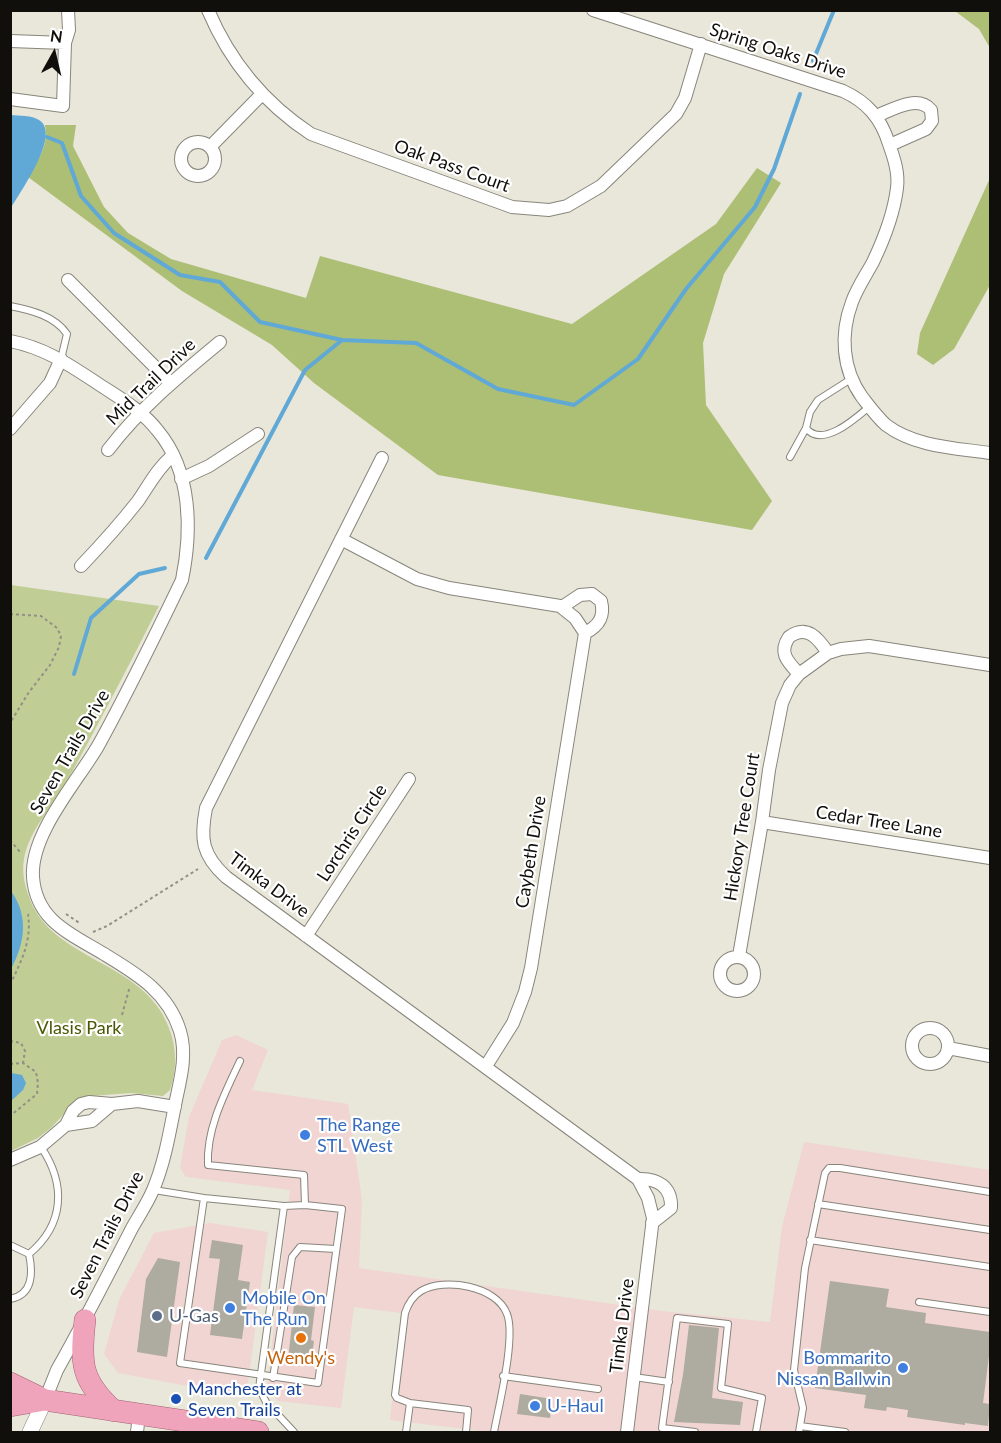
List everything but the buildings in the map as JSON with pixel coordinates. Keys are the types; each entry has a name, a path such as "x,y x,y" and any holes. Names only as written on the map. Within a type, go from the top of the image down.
{"highway":[{"path":"85,1320 82,1343 84,1371 98,1396 114,1411 138,1424 258,1432"},
{"path":"10,1383 45,1400 114,1411"},
{"path":"10,1406 45,1400"}],"street":[{"path":"10,99 63,106 65,43 69,30 68,10"},
{"name":"Oak Pass Court","path":"208,10 231,56 261,94 293,122 312,134 512,207 549,210 567,206 601,186 663,129 676,114 685,98 701,45"},
{"name":"Spring Oaks Drive","path":"593,10 843,91 858,98 876,116 895,163 897,188 890,221 852,302 844,352 846,367 851,379 870,407 885,424 901,434 920,441 990,453"},
{"path":"10,41 65,43"},
{"path":"210,147 261,94"},
{"path":"876,116 913,103 923,104 931,110 932,121 926,129 890,146"},
{"path":"68,280 171,383"},
{"name":"Seven Trails Drive","path":"10,341 50,353 61,359 141,413 159,431 172,456 181,479 189,511 188,551 182,580 97,747 37,846 33,875 36,897 45,914 60,928 126,967 158,992 170,1010 180,1032 183,1051 175,1107 153,1190 57,1370 45,1400"},
{"name":"Mid Trail Drive","path":"108,450 126,426 171,383 220,342"},
{"path":"10,429 50,383 61,359"},
{"path":"181,479 209,466 258,434"},
{"path":"81,566 114,532 142,495 149,481 164,462 172,456"},
{"name":"Timka Drive","path":"382,458 206,808 203,822 204,844 213,864 226,877 638,1179 648,1198 652,1223 627,1432"},
{"path":"341,539 417,579 449,588 562,607 575,618 585,633 600,623 604,612 601,601 592,594 580,595 562,607"},
{"path":"828,653 819,639 807,632 794,633 789,637 783,649 784,656 799,674 828,653 869,646 990,665"},
{"name":"Caybeth Drive","path":"486,1066 513,1023 531,968 585,633"},
{"name":"Hickory Tree Court","path":"739,956 782,703 790,685 799,674"},
{"name":"Lorchris Circle","path":"306,936 409,779"},
{"name":"Cedar Tree Lane","path":"762,822 990,858"},
{"path":"948,1048 990,1056"},
{"path":"10,1160 40,1147 66,1125 74,1110 81,1104 100,1101 112,1104 138,1101 175,1107"},
{"path":"66,1125 92,1121 112,1104"},
{"name":"Timka Drive","path":"638,1179 648,1178 659,1182 668,1190 672,1200 671,1208 652,1223"},
{"path":"30,1432 45,1400"}],"lane":[{"path":"10,306 27,310 60,324 67,334 61,359"},
{"path":"790,457 806,428 810,412 818,400 851,379"},
{"path":"806,428 816,435 837,431 870,407"},
{"path":"240,1061 224,1094 207,1147 208,1165 304,1175 305,1205"},
{"path":"29,1254 41,1244 58,1209 59,1191 55,1173 40,1147"},
{"path":"845,1432 799,1429 803,1408 794,1370 810,1240 825,1173 829,1168 840,1168 990,1192"},
{"path":"153,1190 204,1198 342,1209 318,1383 180,1363 204,1198"},
{"path":"818,1204 990,1230"},
{"path":"284,1206 259,1388 266,1402 294,1432"},
{"path":"810,1240 990,1267"},
{"path":"10,1245 29,1254"},
{"path":"273,1378 292,1257 300,1247 336,1249"},
{"path":"10,1299 18,1298 26,1291 31,1281 32,1267 29,1254"},
{"path":"465,1432 468,1410 410,1403 395,1395 405,1313 408,1305 420,1292 438,1285 476,1289 502,1304 510,1327 494,1432"},
{"path":"919,1302 990,1312"},
{"path":"695,1432 662,1428 677,1317 728,1324 721,1388 762,1398 756,1432"},
{"path":"503,1376 598,1389"},
{"path":"634,1377 669,1382"},
{"path":"406,1432 410,1403"}],"path":[{"path":"10,615 41,616 57,628 60,636 59,647 50,665 10,723"},
{"path":"10,840 20,852"},
{"path":"89,930 95,932 107,926 198,868"},
{"path":"62,910 81,925"},
{"path":"10,985 27,947 28,914"},
{"path":"122,1015 130,985"},
{"path":"10,1041 21,1043 25,1051 23,1063"},
{"path":"10,1064 23,1063 36,1072 39,1083 36,1094 10,1116"}],"shaded area":[{"path":"236,1035 268,1050 252,1090 348,1104 362,1200 359,1268 662,1311 770,1322 782,1227 804,1142 990,1170 990,1432 490,1432 390,1420 401,1313 354,1307 341,1408 278,1401 267,1387 290,1190 186,1177 180,1168 189,1117 222,1040"},
{"name":"U-Gas","path":"210,1223 268,1232 246,1397 118,1373 104,1354 119,1300 154,1233"}],"green space":[{"path":"955,11 990,11 990,48 979,29"},
{"path":"45,125 76,125 73,146 104,207 128,233 171,259 306,298 320,256 572,324 716,224 757,168 781,183 724,274 703,343 706,405 772,501 752,530 438,475 314,383 272,345 182,291 28,177 44,146"},
{"path":"990,178 990,285 954,349 933,365 917,354 920,333"},
{"name":"Vlasis Park","path":"11,585 159,606 66,783 31,838 24,859 23,872 28,894 39,916 55,934 119,973 157,1005 169,1028 174,1044 175,1059 170,1090 163,1096 131,1093 81,1099 38,1138 11,1151"}],"water":[{"path":"11,115 36,118 45,127 46,137 37,163 11,208"},
{"path":"11,891 21,910 23,930 16,959 11,969"},
{"path":"11,1073 22,1075 26,1083 23,1090 11,1101"}],"waterway":[{"path":"813,61 834,10"},
{"path":"206,558 305,370 342,340 416,343 498,389 574,405 638,359 686,289 755,207 774,169 800,94"},
{"path":"47,137 62,143 81,196 114,233 180,275 220,282 260,322 342,340"},
{"path":"74,674 91,618 139,574 165,568"}],"place":[{"name":"The Range STL West","path":"305,1135"},
{"name":"Mobile On The Run","path":"230,1308"},
{"name":"U-Gas","path":"157,1316"},
{"name":"Wendy's","path":"301,1338"},
{"name":"Bommarito Nissan Ballwin","path":"903,1368"},
{"name":"Manchester at Seven Trails","path":"176,1399"},
{"name":"U-Haul","path":"535,1406"}]}
